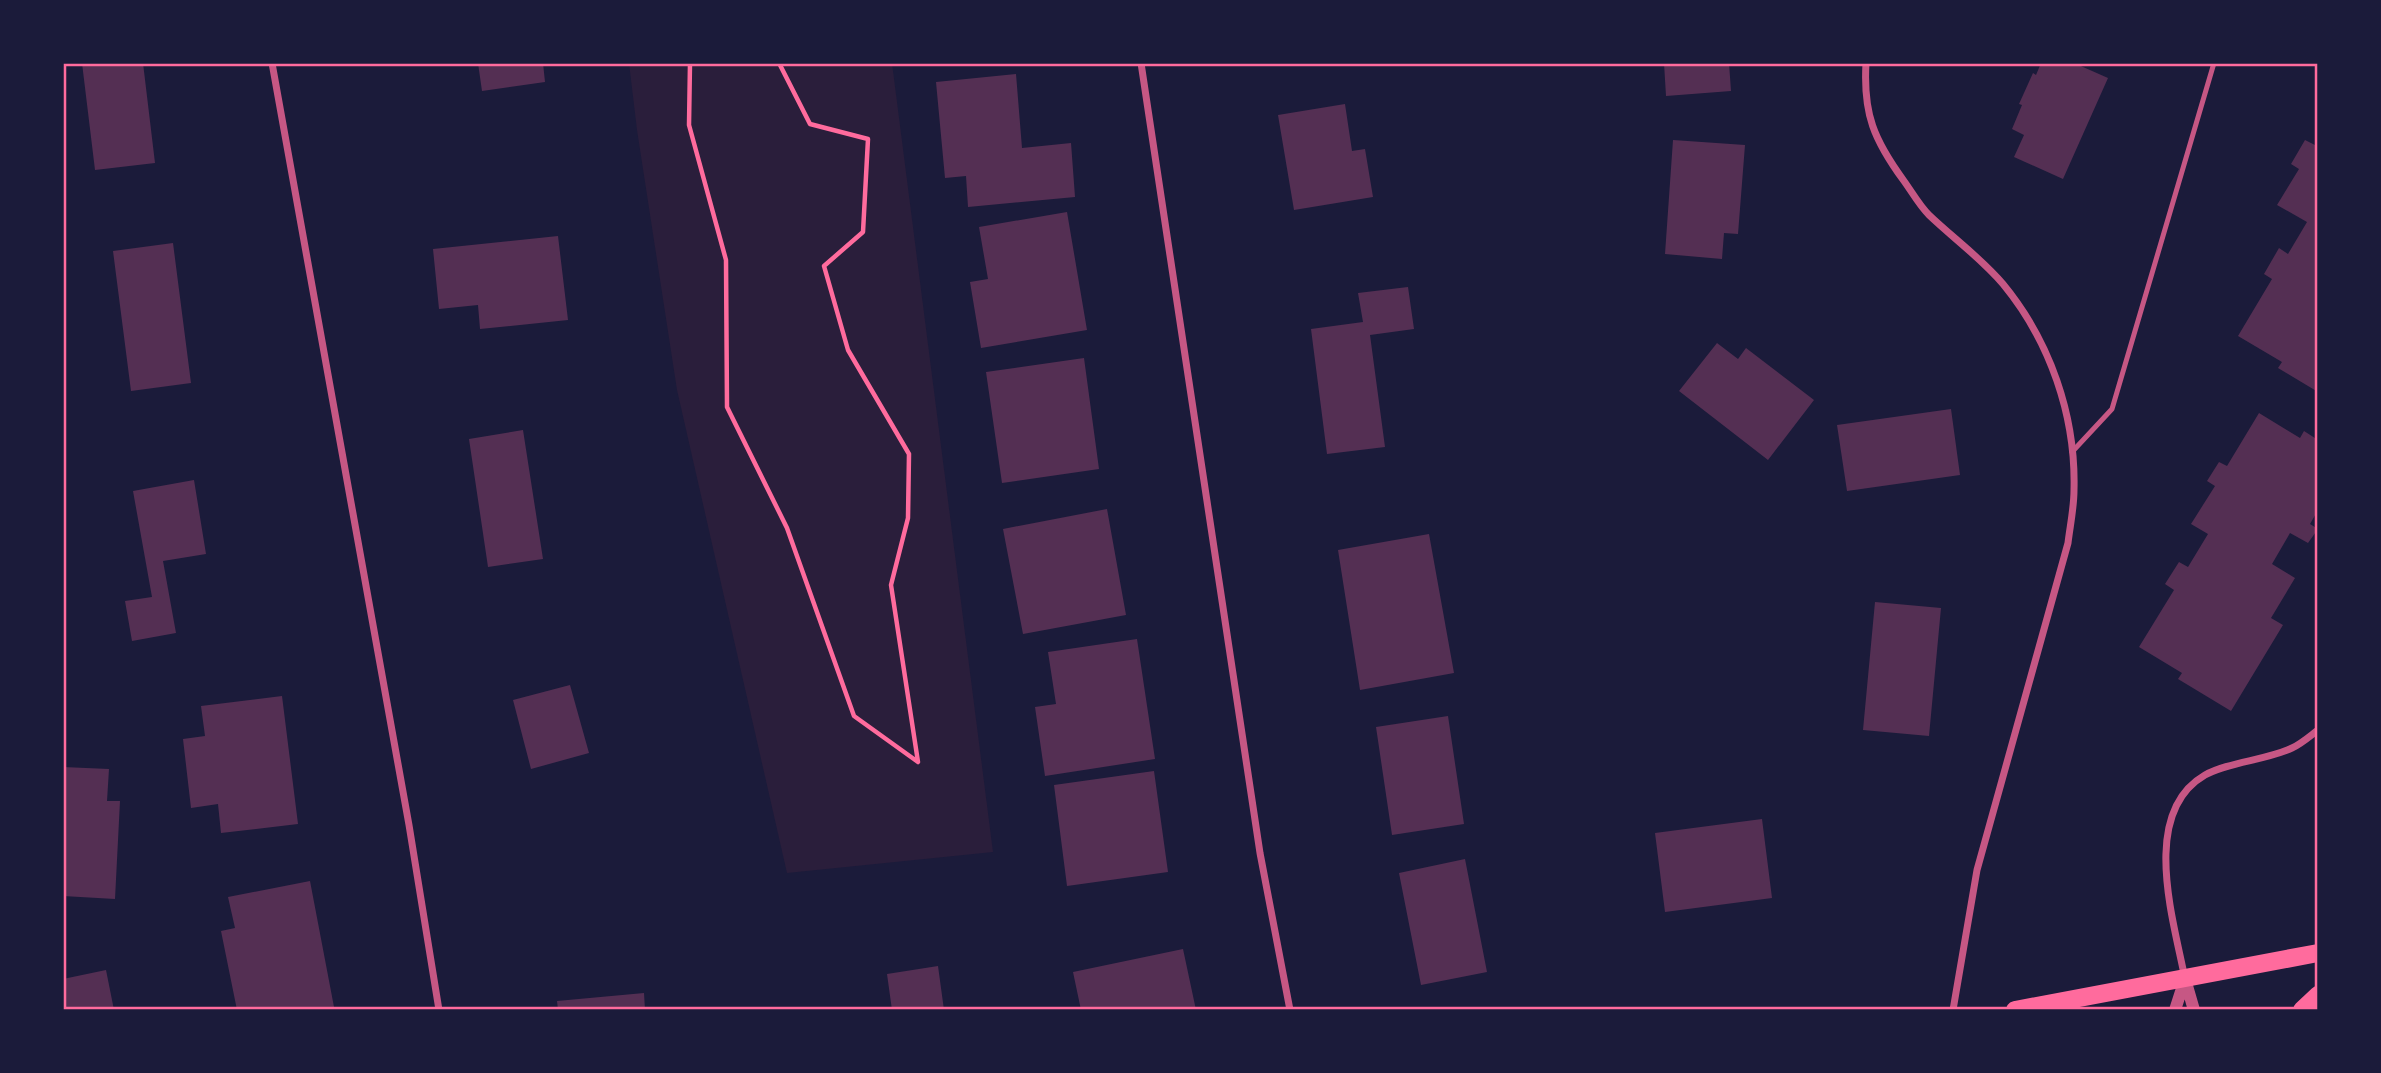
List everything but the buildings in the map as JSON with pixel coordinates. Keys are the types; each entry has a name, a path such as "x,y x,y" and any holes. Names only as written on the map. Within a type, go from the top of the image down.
{"main road":[{"path":"2015,1010 2318,953"},
{"path":"2302,1010 2318,995"}],"street":[{"path":"272,63 409,825 439,1010"},
{"path":"1141,63 1261,853 1290,1010"},
{"path":"1866,63 1864,90 1871,126 1885,154 1928,213 2002,283 2036,332 2058,381 2071,432 2074,491 2068,543 1977,870 1953,1010"},
{"path":"2194,1010 2185,979 2165,874 2168,831 2179,798 2205,775 2293,748 2318,730"},
{"path":"2175,1010 2185,979"}],"lane":[{"path":"2072,453 2112,409 2214,63"}],"path":[{"path":"690,63 689,125 726,260 727,407 787,528 854,716 918,762 891,585 908,518 909,454 848,349 824,266 863,232 868,139 810,124 779,63"}],"shaded area":[{"path":"629,63 892,63 993,852 787,873 677,390"}]}
